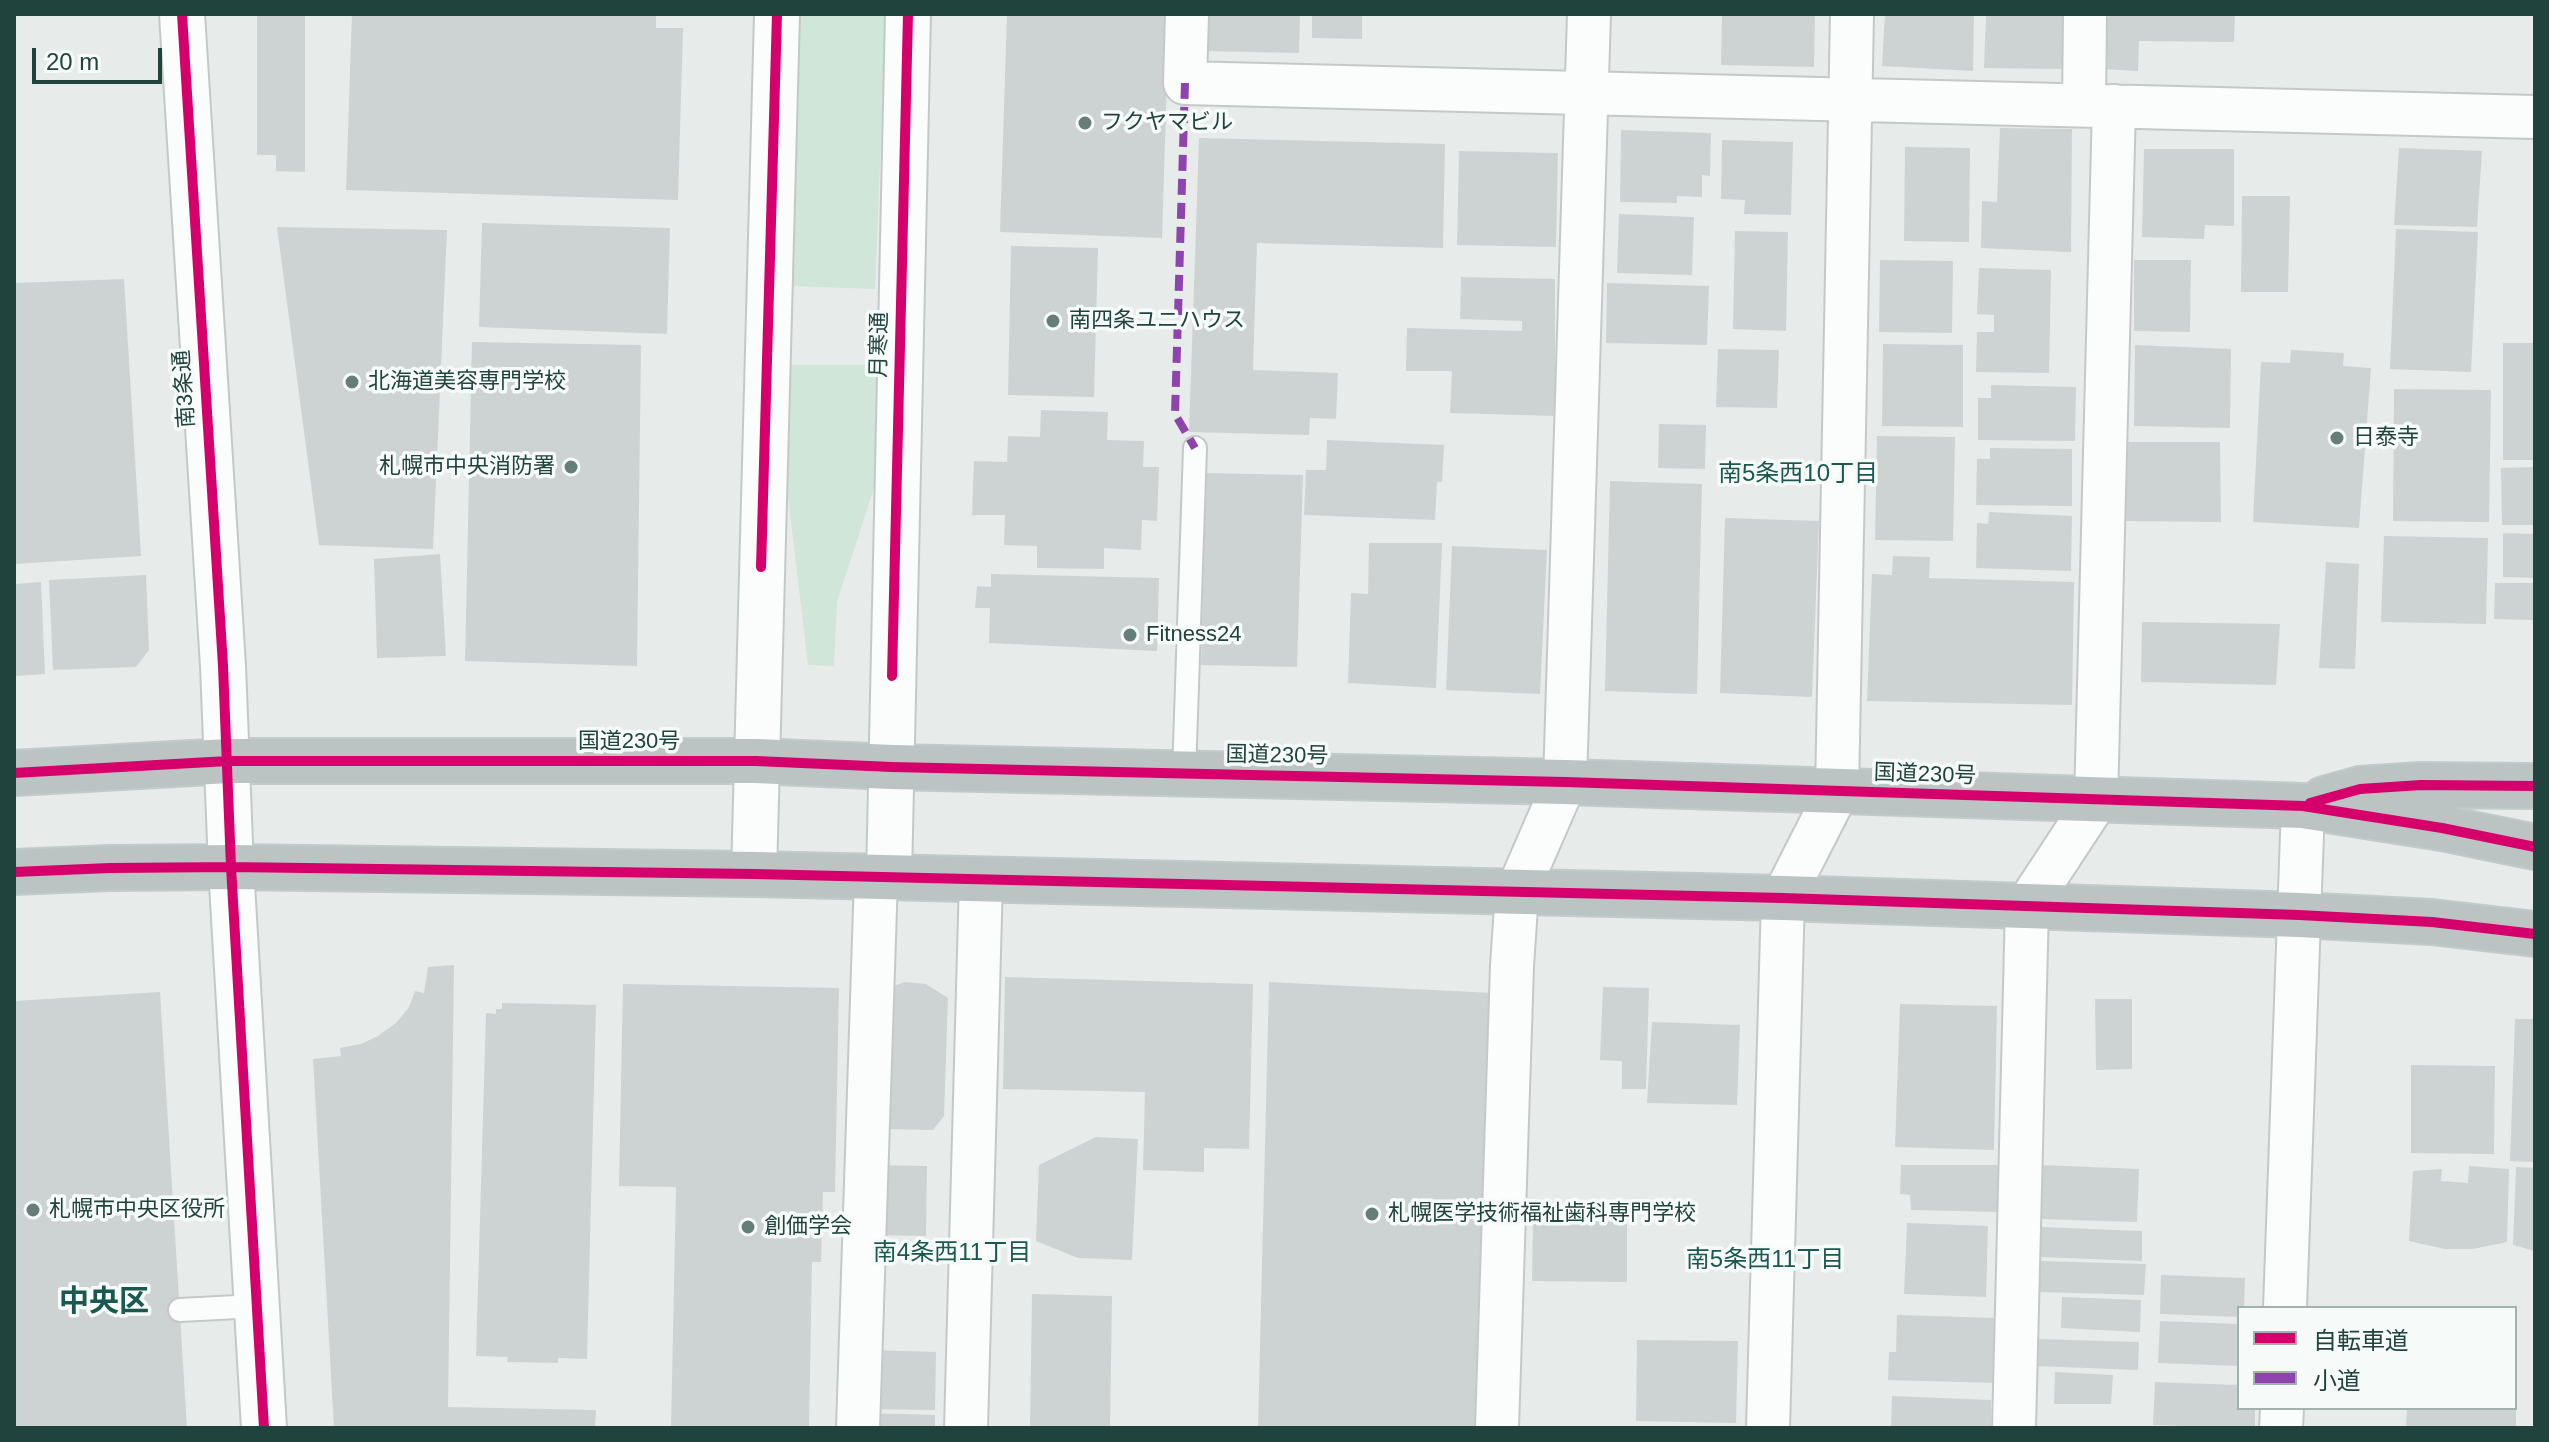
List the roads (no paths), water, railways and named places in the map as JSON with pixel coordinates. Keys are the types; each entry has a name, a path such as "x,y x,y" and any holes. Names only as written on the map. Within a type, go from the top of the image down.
{"highway":[{"name":"国道230号","path":"14,773 228,761 756,761 892,767 1565,782 2303,806 2442,828 2535,847"},
{"path":"2303,806 2360,789 2421,785 2535,786"},
{"path":"14,872 231,867 754,874 1783,898 2299,915 2432,922 2535,934"}],"street":[{"name":"南3条通","path":"182,14 228,761 231,867 264,1428"},
{"path":"754,874 777,14"},
{"name":"月寒通","path":"882,877 892,767 908,14"},
{"path":"1187,14 1185,83 2535,117"},
{"path":"1497,1428 1517,892 1565,782 1589,14"},
{"path":"1768,1428 1783,898 1837,792 1852,14"},
{"path":"2014,1428 2027,906 2096,801 2099,106 2085,14"},
{"path":"2285,1306 2303,806"},
{"path":"858,1428 882,877"},
{"path":"966,1428 981,879"}],"lane":[{"path":"1184,774 1195,448"},
{"path":"180,1310 256,1306"}],"place":[{"name":"フクヤマビル","path":"1085,123"},
{"name":"南四条ユニハウス","path":"1053,321"},
{"name":"北海道美容専門学校","path":"352,382"},
{"name":"日泰寺","path":"2337,438"},
{"name":"札幌市中央消防署","path":"571,467"},
{"name":"Fitness24","path":"1130,635"},
{"name":"札幌市中央区役所","path":"33,1210"},
{"name":"札幌医学技術福祉歯科専門学校","path":"1372,1214"},
{"name":"創価学会","path":"748,1227"}],"district":[{"name":"南5条西10丁目","path":"1798,474"},
{"name":"南4条西11丁目","path":"952,1253"},
{"name":"南5条西11丁目","path":"1765,1260"},
{"name":"中央区","path":"104,1303"}]}
